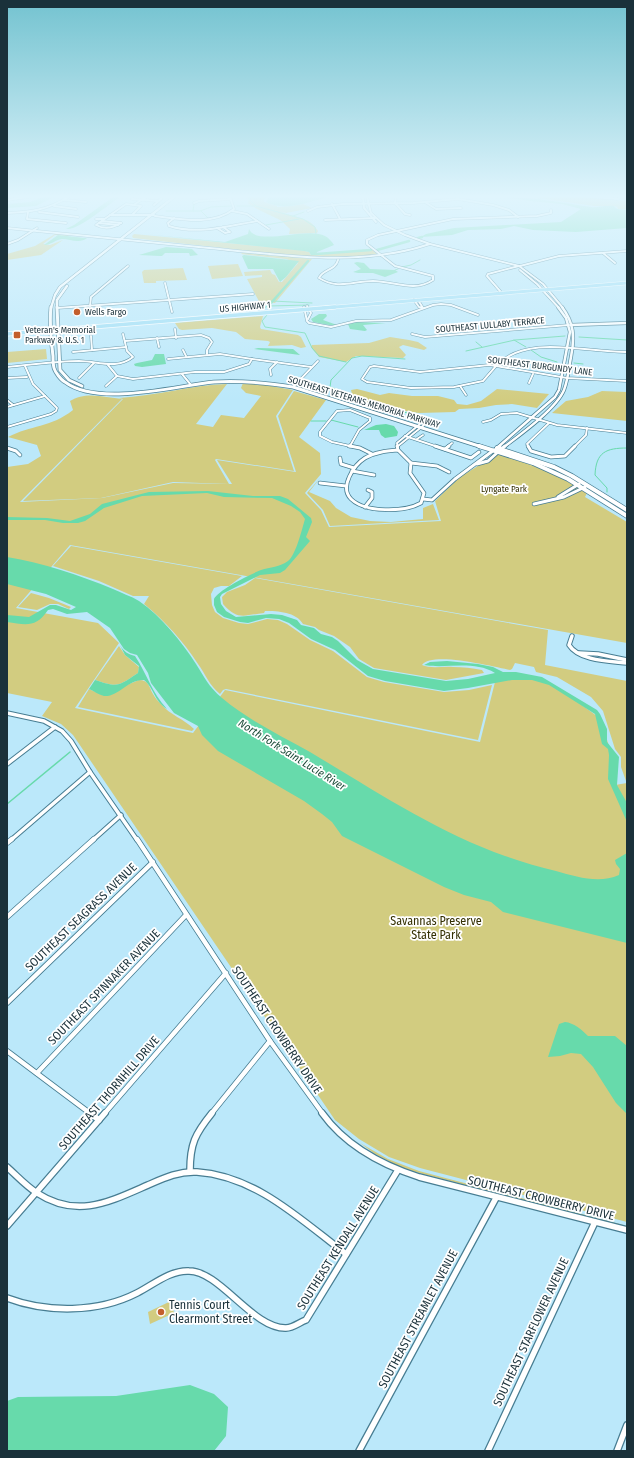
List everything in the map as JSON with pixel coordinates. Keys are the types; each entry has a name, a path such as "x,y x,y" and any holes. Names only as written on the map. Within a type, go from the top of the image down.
{"main road":[{"name":"SOUTHEAST VETERANS MEMORIAL PARKWAY","path":"89,265 56,291 51,302 51,329 56,374 65,382 81,389 98,393 137,393 190,384"},
{"name":"SOUTHEAST VETERANS MEMORIAL PARKWAY","path":"90,265 63,289 57,300 59,363 62,373 71,381 85,387 118,392 190,384 238,381 266,382 294,386 554,467 582,482 627,510"},
{"name":"US HIGHWAY 1","path":"57,328 627,282"},
{"name":"US HIGHWAY 1","path":"7,332 175,317 414,300 500,291 544,289"},
{"path":"166,320 175,317"},
{"name":"SOUTHEAST VETERANS MEMORIAL PARKWAY","path":"498,450 550,470 583,488 627,516"}],"street":[{"path":"336,265 322,274 320,278 334,285 344,286 374,281 400,286 417,286 424,285 433,280 434,277 430,274 398,268 394,265"},
{"path":"498,450 537,419 560,397 564,390 574,332 573,325 568,314 544,289 529,276 509,265"},
{"path":"423,499 432,500 455,479 476,465 488,461 555,397 559,390 570,332 569,325 564,315 532,274 517,265"},
{"path":"500,291 487,276 488,274 524,265"},
{"path":"90,306 91,297 128,266"},
{"path":"165,283 172,312"},
{"path":"57,309 254,294"},
{"path":"420,299 423,308"},
{"path":"414,300 419,308 423,308"},
{"path":"306,308 307,321 312,325 334,327 356,321 391,320 433,305 446,304 478,315"},
{"path":"306,308 311,313 308,319"},
{"path":"569,325 627,324"},
{"name":"SOUTHEAST LULLABY TERRACE","path":"412,334 425,337 569,325"},
{"path":"175,329 176,338"},
{"path":"7,367 80,361 108,366 130,359 132,355 127,351 123,334"},
{"path":"125,341 198,335 207,336 212,342 207,350 207,354"},
{"path":"91,336 92,350"},
{"path":"157,338 159,347"},
{"path":"466,395 460,386 483,381 495,365 505,358 529,348 543,346 608,352 627,352"},
{"path":"73,352 126,347"},
{"path":"183,350 186,356"},
{"path":"168,359 207,354 238,354 252,359 311,368"},
{"path":"108,366 117,376 133,379 157,375 237,370 249,364 252,359"},
{"path":"294,386 318,361"},
{"path":"271,375 270,369 277,362"},
{"path":"79,378 94,363"},
{"name":"SOUTHEAST BURGUNDY LANE","path":"460,386 429,389 412,388 367,382 362,379 370,367 374,366 420,372 495,365 533,374 609,381 627,381"},
{"path":"7,427 51,414 56,411 57,408 27,377 25,366"},
{"path":"182,374 190,384"},
{"path":"529,383 533,374"},
{"path":"106,386 117,376"},
{"path":"7,378 27,377"},
{"path":"7,406 44,396"},
{"path":"7,400 13,405"},
{"path":"350,447 359,430 370,421 370,418 350,410 338,411 320,432 320,436 336,444 350,447 364,449 372,454"},
{"path":"483,422 491,420 501,414 510,412 549,423 627,433"},
{"path":"549,423 527,444 531,451 551,457 565,456 586,435 587,428"},
{"path":"420,425 398,441 398,450 411,463 437,466 449,472"},
{"path":"398,446 420,425"},
{"path":"417,440 423,434"},
{"path":"405,436 471,458 479,452"},
{"path":"445,449 452,443"},
{"path":"7,448 16,451 20,455"},
{"path":"398,450 372,454 353,470 346,486 346,494 351,500 365,508 385,510 410,507 420,504 424,493 410,473 411,463"},
{"path":"340,458 341,464 353,470 374,475"},
{"path":"557,498 582,482"},
{"path":"320,483 346,486"},
{"path":"534,504 564,497 588,486"},
{"path":"365,508 372,498 372,492 368,490"},
{"path":"569,490 575,492"},
{"path":"572,636 569,648 577,653 604,660 627,661"},
{"path":"577,653 605,655 627,661"},
{"path":"604,660 605,655"},
{"name":"SOUTHEAST CROWBERRY DRIVE","path":"7,713 44,721 62,731 71,741 90,772 121,815 270,1041 324,1116 348,1141 373,1157 398,1170 419,1178 627,1230"},
{"path":"8,762 55,727"},
{"path":"7,842 90,772"},
{"path":"7,917 121,815"},
{"name":"SOUTHEAST SEAGRASS AVENUE","path":"7,1003 152,862"},
{"name":"SOUTHEAST SPINNAKER AVENUE","path":"37,1073 186,915"},
{"name":"SOUTHEAST THORNHILL DRIVE","path":"7,1226 226,973"},
{"path":"190,1172 190,1153 198,1130 270,1041"},
{"path":"7,1051 99,1120"},
{"path":"7,1167 36,1192 50,1200 69,1206 91,1207 108,1203 163,1178 190,1172 228,1177 249,1185 270,1198 346,1254"},
{"name":"SOUTHEAST KENDALL AVENUE","path":"7,1298 14,1302 45,1309 86,1308 130,1296 178,1272 195,1271 208,1276 270,1324 287,1328 306,1320 398,1170"},
{"name":"SOUTHEAST STREAMLET AVENUE","path":"359,1451 496,1198"},
{"name":"SOUTHEAST STARFLOWER AVENUE","path":"488,1451 595,1222"},
{"path":"617,1451 627,1425"}],"green space":[{"path":"238,265 243,276 212,279 208,266"},
{"path":"296,265 307,265 275,303 267,302 265,304 272,304 261,305 247,279 262,277 262,275 245,276 244,272 270,270 279,282 282,282"},
{"path":"183,268 187,280 144,283 142,272 144,270"},
{"path":"263,316 260,327 261,329 298,335 301,337 306,347 301,348 292,345 268,346 270,342 268,341 245,339 236,332 212,328 182,330 179,329 175,323"},
{"path":"390,337 418,342 427,348 424,350 403,345 399,347 406,355 403,358 356,356 346,362 319,357 311,347 312,345 369,343"},
{"path":"46,349 47,359 7,363 7,352"},
{"path":"243,383 260,384 293,390 276,416 294,471 216,459 215,460 229,484 173,482 101,498 23,501 123,399 119,398 200,386 227,384 196,424 213,427 221,415 244,418 261,396 246,393 241,388"},
{"path":"357,389 380,395 389,393 412,396 438,396 454,400 457,404 467,405 481,401 497,389 549,394 537,408 512,404 459,409 455,412 419,413 405,411 401,413 353,398 351,390"},
{"name":"Savannas Preserve State Park","path":"294,391 326,400 299,437 320,453 321,474 305,493 321,510 329,527 441,521 435,501 460,477 499,453 555,475 587,493 585,497 627,522 627,643 70,545 16,608 98,623 119,643 75,708 193,733 225,690 480,742 496,678 543,680 601,719 612,757 615,785 627,783 627,1222 420,1168 389,1157 359,1139 335,1120 73,735 61,724 42,716 52,702 7,693 7,467 28,464 41,456 37,445 8,437 65,416 73,410 70,401 82,396 89,395 122,399 20,502 102,498 173,483 232,484 217,460 296,472 278,416"},
{"path":"602,391 627,392 627,421 552,413 566,401 588,397"},
{"path":"321,477 309,492 330,501 336,508 351,517 370,521 391,522 423,519 423,508 433,504 439,520 330,526 323,510 307,493"},
{"path":"71,546 242,576 229,586 214,588 211,594 212,605 215,612 223,618 239,623 248,624 267,619 278,620 287,624 310,640 333,651 367,677 384,682 444,692 469,690 492,685 478,740 226,689 220,694 210,683 180,639 144,604 149,596 133,596 99,581 53,566"},
{"path":"255,578 548,630 545,665 627,681 627,781 621,767 621,757 615,749 603,711 591,697 557,677 536,672 534,667 515,663 510,670 478,663 438,659 428,661 422,665 433,667 471,668 482,670 484,673 446,680 374,668 359,659 350,647 334,636 315,627 303,624 296,617 281,612 265,611 264,613 242,616 233,613 223,604 222,597 227,592 245,585"},
{"path":"31,593 49,598 71,607 69,609 58,604 50,604 37,610 18,607"},
{"path":"119,646 125,655 139,667 138,673 122,683 114,685 95,680"},
{"path":"139,680 147,683 155,697 165,708 194,729 192,731 78,707 89,689 102,695"},
{"path":"360,1143 388,1159 419,1171 627,1227 404,1169 375,1154"},
{"name":"Tennis Court Clearmont Street","path":"171,1301 174,1313 150,1324 148,1312"}],"water":[{"path":"246,265 296,265 280,282 273,269 248,269"},
{"path":"356,265 366,265 370,269 395,270 398,272 385,277 373,273 353,272 361,269"},
{"path":"319,314 326,314 327,316 323,320 337,325 313,322 311,319"},
{"path":"357,322 386,323 363,325 367,330 365,331 350,329 348,324"},
{"path":"254,349 293,349 300,355"},
{"path":"155,354 164,354 166,364 142,367 135,366 134,364 152,360"},
{"path":"386,424 394,426 398,432 397,436 385,438 381,435 379,430 364,430 376,425"},
{"path":"208,491 253,496 280,496 288,499 311,518 312,522 306,537 310,541 285,570 280,573 260,575 222,594 220,597 221,604 226,611 236,617 271,614 282,615 297,620 301,625 314,628 321,634 332,637 357,660 373,669 446,681 468,679 495,673 478,667 424,665 430,662 447,661 478,664 493,667 503,672 516,672 542,677 597,710 600,714 607,729 607,742 619,757 617,785 627,803 627,822 608,779 608,749 602,744 595,714 549,685 532,680 512,680 444,691 385,681 368,676 335,650 311,639 289,623 279,619 266,618 248,623 240,622 224,617 217,612 214,605 214,599 222,591 261,570 282,565 291,558 305,519 300,512 291,506 272,498 224,497 207,493 142,496 104,508 85,521 78,523 63,523 45,520 7,520 7,517 47,518 70,521 90,514 102,504 149,492"},
{"name":"North Fork Saint Lucie River","path":"7,557 74,574 139,601 156,614 190,655 210,686 217,694 232,706 253,720 405,809 455,835 505,856 588,879 604,879 619,875 620,869 615,860 627,853 627,943 503,912 491,902 464,895 444,887 342,836 332,822 322,814 304,801 218,751 202,735 198,726 174,713 151,683 148,673 137,655 124,649 110,628 87,612 67,614 53,609 48,610 39,620 30,624 7,622 7,615 29,617 50,605 56,605 71,610 76,607 46,594 7,584"},
{"path":"120,645 126,652 135,656 153,690 167,709 159,702 144,680 133,682 109,696 104,696 89,689 95,680 114,685 126,681 138,673 139,666 125,655"},
{"path":"565,1022 577,1027 588,1036 615,1036 627,1046 627,1114 616,1103 593,1067 581,1054 571,1053 548,1057 559,1024"},
{"path":"190,1385 214,1394 228,1407 226,1436 214,1451 7,1451 7,1401 18,1397 116,1396"}],"waterway":[{"path":"271,303 304,265"},
{"path":"402,267 411,265"},
{"path":"272,301 312,303"},
{"path":"264,308 268,306 309,305"},
{"path":"267,315 262,321 265,327 305,333 312,348 319,356 346,362"},
{"path":"514,340 565,336"},
{"path":"579,337 627,340"},
{"path":"466,351 514,340"},
{"path":"514,340 526,347"},
{"path":"476,342 482,347"},
{"path":"531,350 541,357 557,362"},
{"path":"405,359 362,356 352,358 331,380 330,387 391,409 420,416"},
{"path":"574,363 583,364"},
{"path":"331,420 358,427"},
{"path":"311,421 326,421"},
{"path":"607,492 607,488 595,475 597,461 600,456 608,450 627,448"},
{"path":"7,804 70,752"}],"place":[{"name":"Wells Fargo","path":"77,312"},
{"name":"Veteran's Memorial Parkway & U.S. 1","path":"17,335"},
{"name":"Tennis Court Clearmont Street","path":"161,1312"}],"park label":[{"name":"Lyngate Park","path":"504,489"}]}
